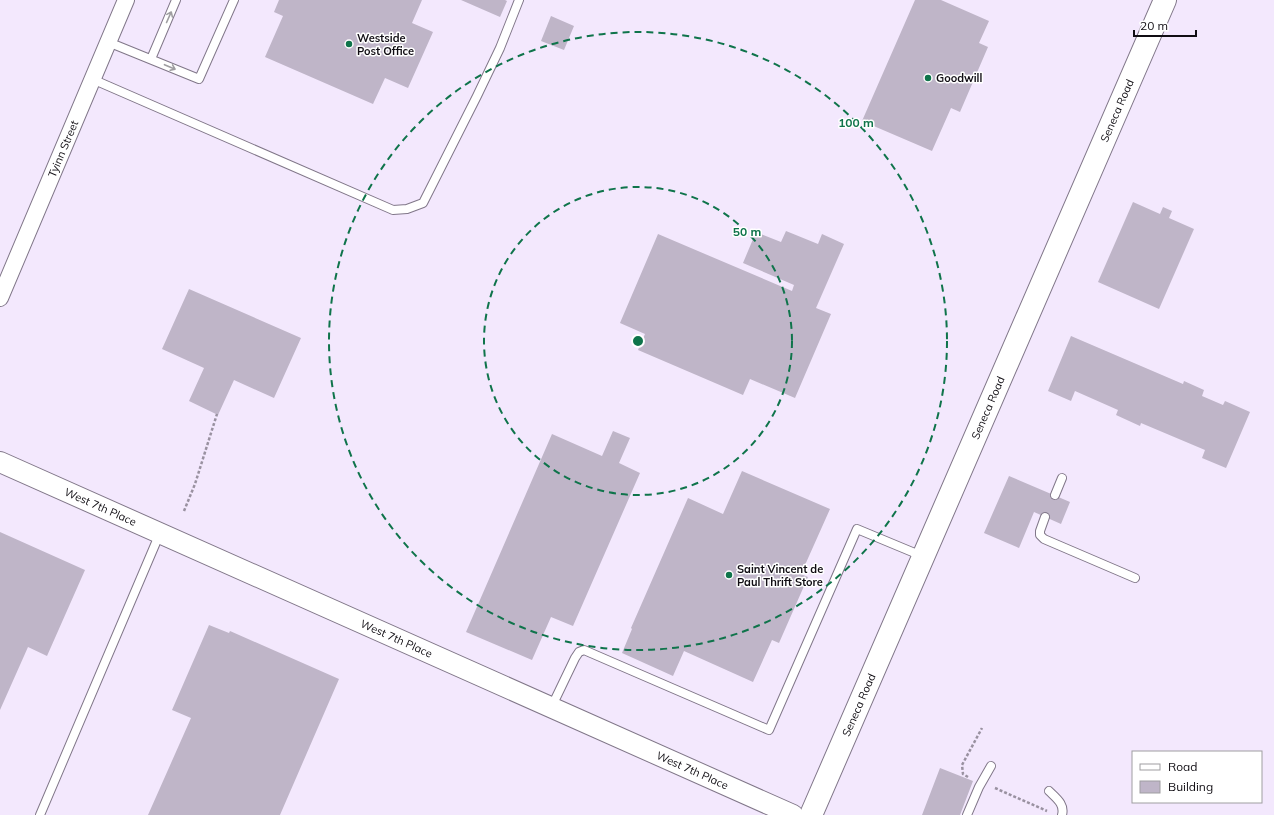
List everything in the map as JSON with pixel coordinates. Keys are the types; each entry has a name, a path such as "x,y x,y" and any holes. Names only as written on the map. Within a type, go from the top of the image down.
{"main road":[{"name":"Seneca Road","path":"811,815 1165,0"}],"street":[{"name":"Tyinn Street","path":"0,298 126,0"},
{"name":"West 7th Place","path":"0,462 793,815"}],"lane":[{"path":"151,59 176,0"},
{"path":"108,42 199,79 234,0"},
{"path":"92,79 393,210 407,209 423,203 484,82 500,48 519,0"},
{"path":"1054,495 1062,478"},
{"path":"1045,517 1040,531 1040,535 1044,539 1134,578"},
{"path":"551,708 575,658 579,652 584,650 769,730 857,529 923,557"},
{"path":"40,815 160,533"},
{"path":"966,815 991,766"},
{"path":"1050,791 1060,802 1063,811 1062,815"}],"path":[{"path":"184,511 195,484 217,414"}],"building":[{"name":"Westside Post Office","path":"279,0 422,0 412,23 433,32 408,88 385,78 373,104 265,57 283,16 274,12"},
{"path":"461,0 505,0 507,1 500,17"},
{"name":"Goodwill","path":"915,0 941,0 989,21 979,43 988,47 960,112 951,108 932,151 862,121"},
{"path":"551,16 574,26 564,50 541,41"},
{"path":"1133,202 1160,214 1163,207 1172,211 1169,218 1194,229 1159,309 1098,282"},
{"path":"786,231 818,244 822,234 844,244 816,308 831,314 795,398 750,379 743,395 638,350 645,334 620,323 658,234 792,291 794,285 743,263 756,232 781,242"},
{"path":"189,289 301,338 274,398 234,380 218,415 189,401 204,368 162,349"},
{"path":"1071,336 1183,384 1184,381 1204,390 1202,396 1223,405 1225,401 1250,412 1226,468 1202,458 1205,450 1141,423 1140,426 1116,415 1118,410 1075,391 1071,401 1048,391"},
{"path":"613,431 630,438 619,463 640,473 573,626 551,617 532,660 466,632 552,434 602,456"},
{"name":"Saint Vincent de Paul Thrift Store","path":"742,471 830,509 801,574 808,577 779,643 772,640 753,682 684,651 673,676 622,653 632,629 631,628 688,498 723,514"},
{"path":"1009,476 1070,502 1061,524 1034,512 1019,548 984,533"},
{"path":"0,532 85,570 47,656 28,647 0,710"},
{"path":"209,625 229,633 230,631 339,679 280,815 148,815 191,718 172,710"},
{"path":"940,768 973,781 960,815 922,815"}],"place":[{"name":"Westside Post Office","path":"349,44"},
{"name":"Goodwill","path":"928,78"},
{"name":"Saint Vincent de Paul Thrift Store","path":"729,575"}]}
